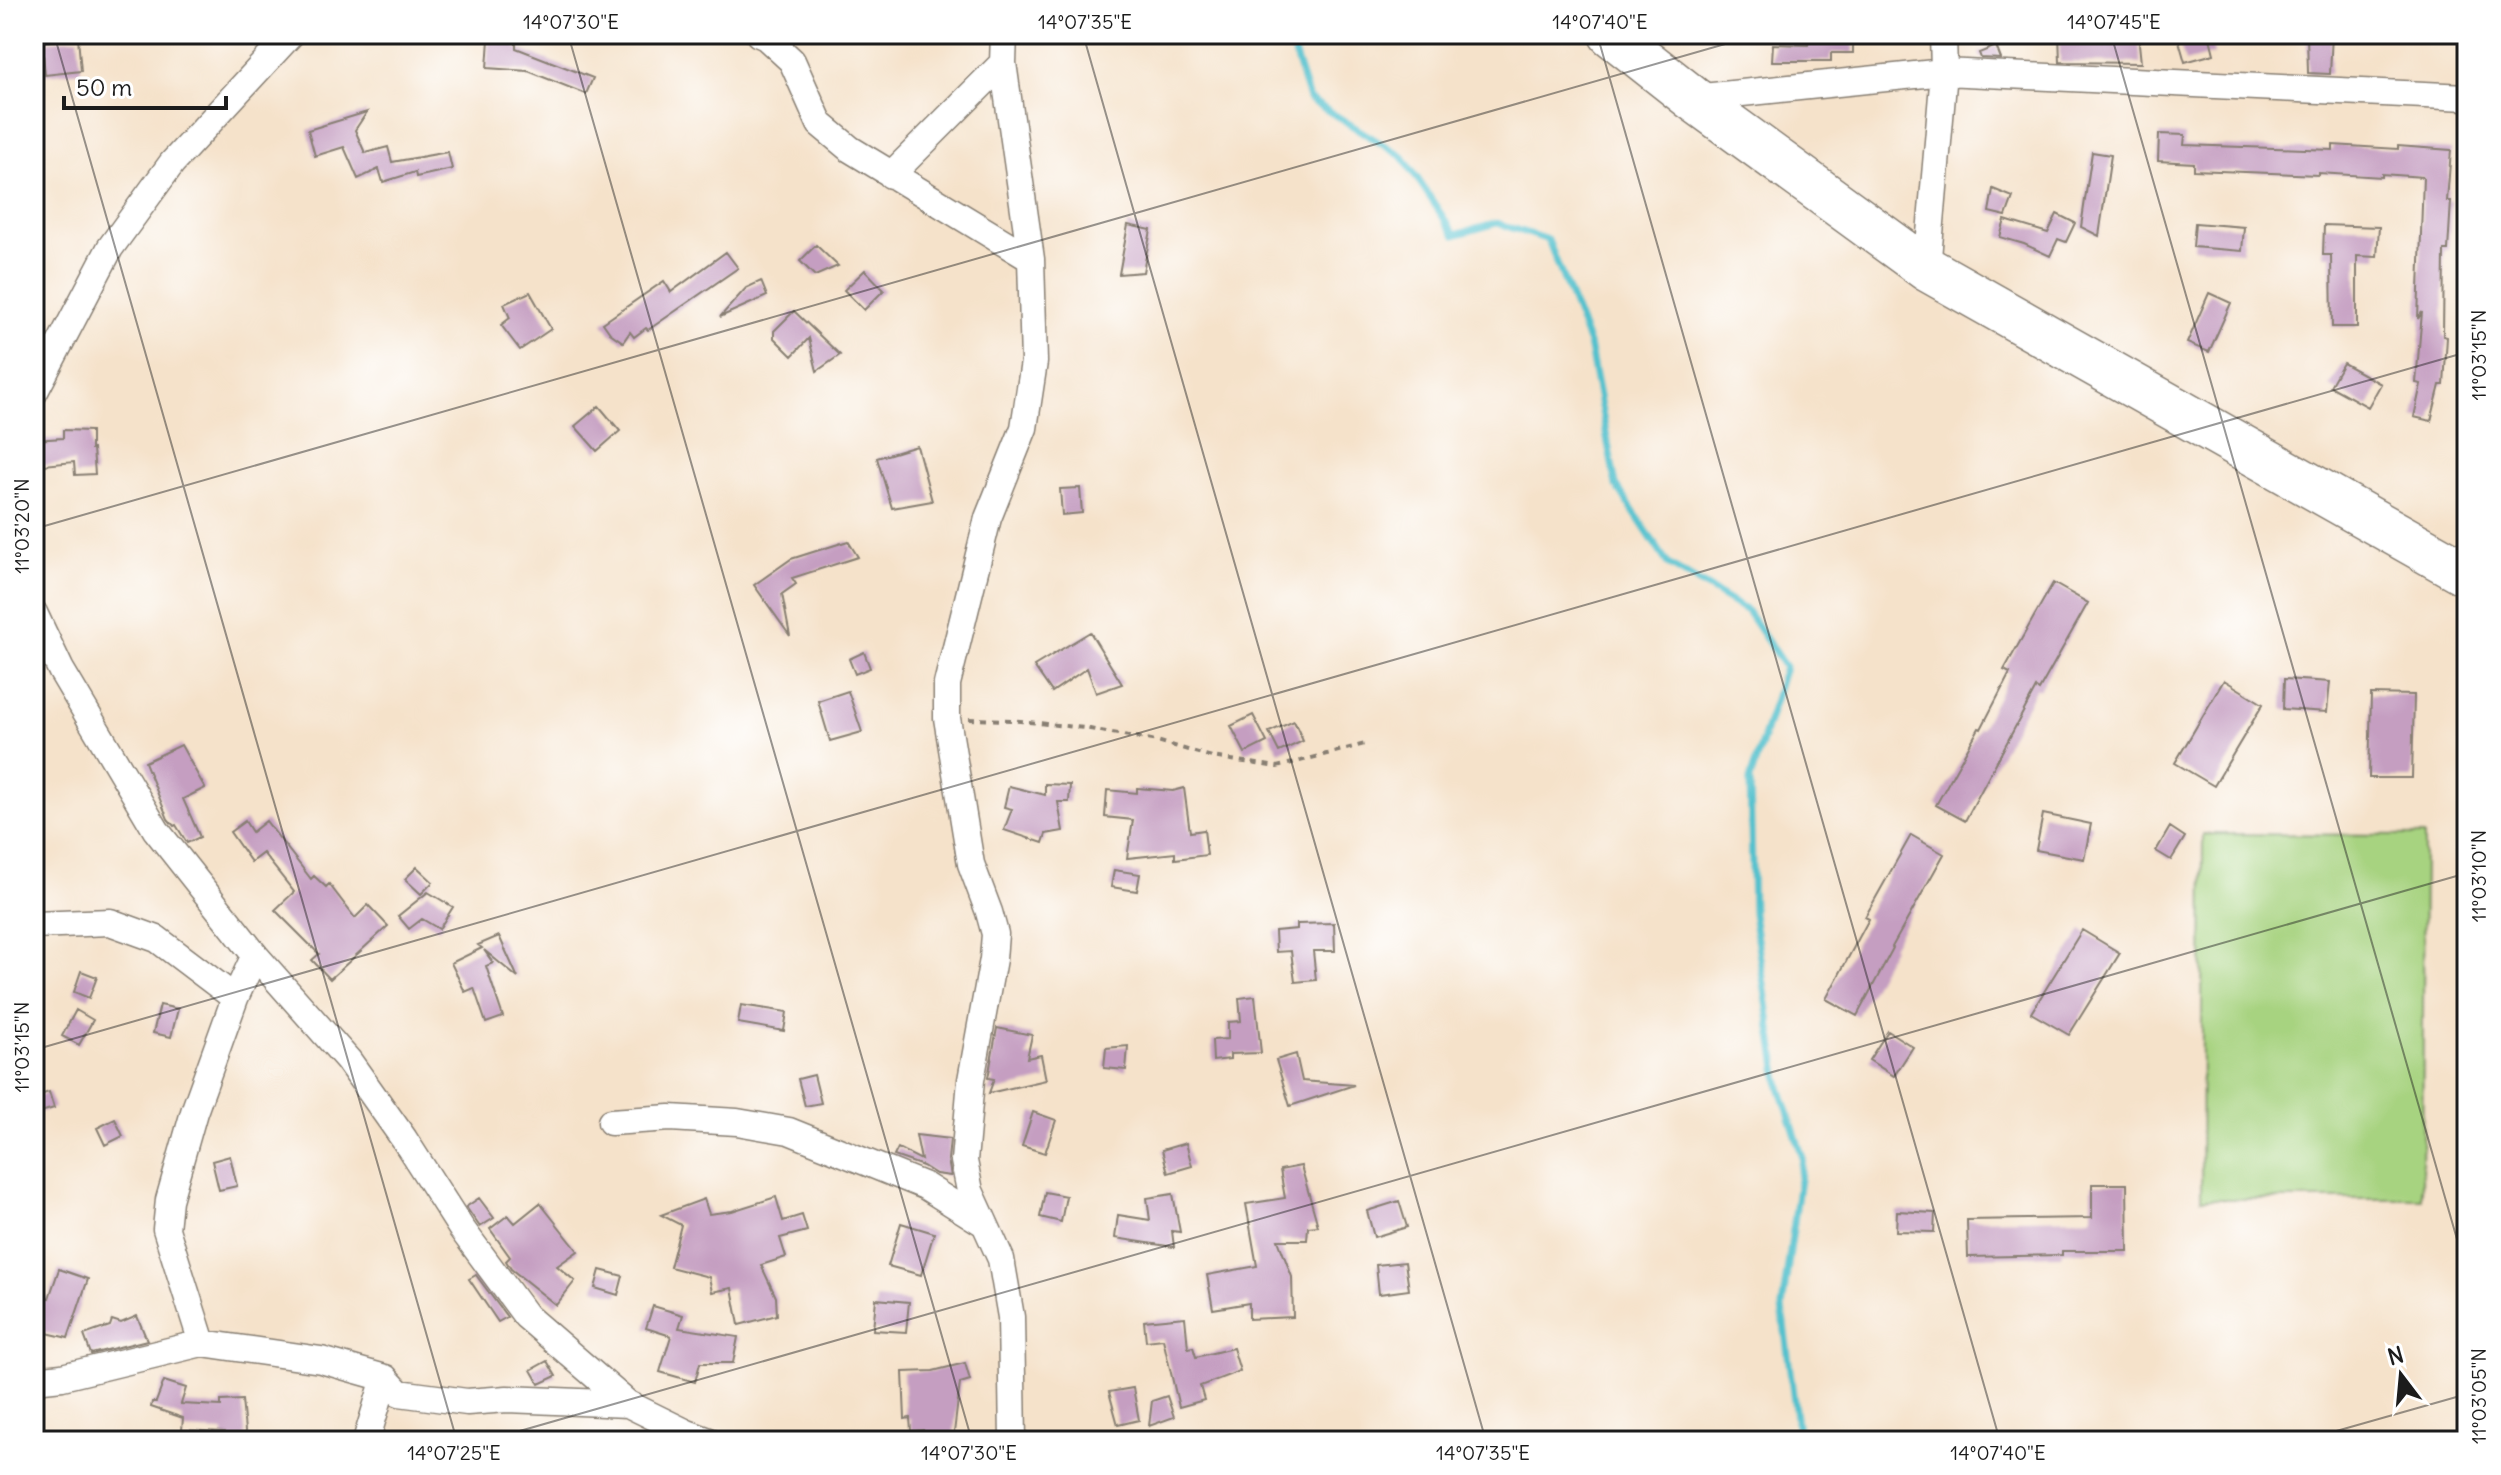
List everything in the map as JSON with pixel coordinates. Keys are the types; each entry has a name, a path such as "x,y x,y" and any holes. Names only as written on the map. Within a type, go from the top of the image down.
{"highway":[{"path":"1611,34 1692,98 1927,269 2467,574"}],"street":[{"path":"34,393 110,248 172,163 291,34"},
{"path":"759,34 792,61 820,124 850,149 1031,259"},
{"path":"1004,34 1003,63 1031,259 1034,362 1024,428 988,518 947,684 947,718 971,864 995,934 971,1080 964,1161 970,1191 1001,1259 1011,1317 1013,1441"},
{"path":"1927,269 1944,72 1943,34"},
{"path":"891,175 1003,63"},
{"path":"1692,98 1944,72 2467,97"},
{"path":"34,613 61,670 156,830 255,955 348,1060 461,1228 526,1316 628,1404 709,1441"},
{"path":"34,925 110,922 157,939 235,998"},
{"path":"202,1343 166,1229 169,1200 194,1112 235,998 255,955"},
{"path":"611,1122 670,1118 737,1122 789,1131 925,1186 985,1224"},
{"path":"34,1380 62,1377 202,1343 321,1360 385,1378 399,1393 467,1402 507,1399 628,1404"},
{"path":"366,1441 385,1378"}],"path":[{"path":"947,718 1011,720 1084,728 1157,741 1212,757 1277,767 1365,744"}],"green space":[{"path":"2203,834 2424,835 2422,1199 2201,1199"}],"building":[{"path":"1809,34 1853,34 1853,53 1831,53 1831,61 1772,61 1773,44 1808,45"},
{"path":"2059,34 2138,34 2141,63 2060,62"},
{"path":"2177,34 2209,34 2214,54 2185,62"},
{"path":"2307,34 2332,34 2330,74 2308,73"},
{"path":"78,38 81,71 45,75 42,42"},
{"path":"489,39 516,41 516,48 593,78 586,94 528,71 487,68"},
{"path":"1996,46 2001,59 1981,58 1979,53"},
{"path":"367,112 355,130 365,153 388,147 392,162 448,152 452,169 416,177 415,172 383,182 379,169 358,179 344,147 315,156 308,130"},
{"path":"2159,134 2185,135 2184,145 2333,150 2333,145 2398,149 2398,146 2451,150 2447,201 2451,201 2448,250 2444,250 2443,336 2447,337 2444,385 2440,385 2431,421 2414,417 2421,384 2416,383 2422,312 2418,319 2423,177 2194,170 2194,163 2158,161"},
{"path":"2092,152 2111,155 2099,236 2081,227"},
{"path":"1993,189 2013,197 2006,216 1989,212"},
{"path":"2057,214 2075,223 2066,242 2058,239 2050,256 2000,237 2005,220 2048,233"},
{"path":"2195,223 2244,227 2242,251 2193,247"},
{"path":"1128,225 1151,230 1143,272 1119,274"},
{"path":"2324,225 2379,227 2377,257 2357,256 2357,327 2332,327 2331,255 2323,255"},
{"path":"816,245 838,266 815,276 800,261"},
{"path":"726,252 738,268 648,330 646,328 634,337 630,332 623,342 610,333 603,323 664,281 671,292"},
{"path":"865,270 884,290 864,310 844,290"},
{"path":"761,281 767,296 720,317 746,288"},
{"path":"530,292 551,329 520,350 501,325 510,318 504,304"},
{"path":"2209,293 2231,303 2209,352 2187,343"},
{"path":"794,311 840,355 817,371 809,338 792,356 774,338 774,331"},
{"path":"2343,363 2381,384 2368,407 2330,386"},
{"path":"599,406 620,431 597,451 575,426"},
{"path":"63,430 91,431 95,474 75,475 74,462 34,466 34,440 63,438"},
{"path":"917,446 932,501 892,508 877,458"},
{"path":"1080,488 1082,513 1062,515 1060,489"},
{"path":"848,541 858,557 792,578 796,584 782,594 790,636 754,585 791,559"},
{"path":"2053,583 2088,603 2039,690 2036,688 1965,821 1936,805 1981,729 2010,673 2004,670"},
{"path":"1090,632 1122,684 1096,693 1087,668 1052,692 1034,666"},
{"path":"864,652 870,668 855,674 849,659"},
{"path":"2284,679 2330,682 2327,712 2283,709"},
{"path":"2224,680 2263,704 2214,786 2175,763"},
{"path":"848,691 862,732 830,741 818,701"},
{"path":"2371,694 2414,695 2412,778 2369,778"},
{"path":"1253,715 1267,742 1245,753 1231,726"},
{"path":"1294,721 1303,741 1279,752 1269,732"},
{"path":"181,745 205,788 183,799 200,837 187,843 176,825 168,819 145,762"},
{"path":"1045,784 1070,785 1069,802 1058,802 1063,831 1046,834 1043,843 1004,830 1012,809 1004,807 1009,786 1045,795"},
{"path":"1137,788 1173,791 1184,788 1190,832 1204,830 1207,855 1175,859 1175,853 1127,858 1133,820 1105,817 1107,790 1137,793"},
{"path":"2043,814 2091,824 2084,859 2036,850"},
{"path":"245,821 252,832 266,821 311,879 314,876 326,887 329,884 355,918 368,905 388,926 330,979 312,960 319,954 275,910 294,892 263,853 251,862 230,832"},
{"path":"2170,827 2185,837 2171,860 2156,851"},
{"path":"1911,835 1944,854 1857,1016 1826,999 1869,919 1865,917"},
{"path":"417,867 433,882 421,894 405,879"},
{"path":"1114,870 1140,874 1137,891 1111,887"},
{"path":"428,892 453,907 439,929 422,919 409,929 398,916"},
{"path":"1334,923 1335,951 1313,951 1316,980 1295,982 1291,951 1276,952 1275,931 1297,929 1297,924"},
{"path":"2082,930 2120,953 2069,1035 2031,1013"},
{"path":"499,936 518,978 484,950 493,963 486,966 503,1017 486,1023 474,988 465,992 451,963 482,948 478,945"},
{"path":"81,971 97,977 89,998 74,992"},
{"path":"1255,996 1261,1053 1230,1054 1230,1059 1213,1061 1212,1040 1228,1039 1228,1022 1241,1021 1239,998"},
{"path":"160,1005 178,1009 171,1037 153,1033"},
{"path":"741,1005 787,1012 784,1031 738,1023"},
{"path":"76,1010 93,1020 79,1045 62,1036"},
{"path":"997,1028 1032,1035 1027,1058 1041,1055 1046,1080 989,1093 994,1079 988,1078"},
{"path":"1888,1031 1913,1047 1894,1076 1869,1060"},
{"path":"1128,1046 1126,1070 1104,1068 1106,1048"},
{"path":"1296,1054 1302,1081 1354,1085 1290,1106 1276,1060"},
{"path":"814,1075 821,1103 805,1106 798,1079"},
{"path":"49,1092 54,1108 34,1114 34,1097"},
{"path":"1033,1112 1056,1120 1045,1153 1022,1146"},
{"path":"115,1119 123,1136 105,1145 97,1128"},
{"path":"916,1135 950,1139 948,1160 951,1176 936,1174 894,1156 898,1148 921,1160"},
{"path":"1186,1143 1192,1166 1168,1173 1162,1150"},
{"path":"230,1156 237,1186 219,1190 212,1161"},
{"path":"1301,1166 1318,1226 1308,1227 1307,1240 1278,1240 1292,1277 1293,1317 1249,1319 1249,1303 1213,1309 1207,1275 1257,1266 1246,1204 1285,1198 1280,1170"},
{"path":"2092,1184 2127,1184 2128,1251 2062,1251 2062,1255 1968,1257 1967,1220 2092,1218"},
{"path":"1045,1192 1066,1196 1061,1222 1040,1217"},
{"path":"1173,1194 1180,1232 1172,1231 1174,1247 1115,1238 1118,1215 1150,1220 1147,1198"},
{"path":"776,1197 783,1221 802,1215 807,1231 780,1238 786,1257 761,1265 776,1297 777,1315 739,1325 732,1288 712,1292 709,1277 670,1267 681,1225 661,1215 704,1199 709,1214 732,1211"},
{"path":"479,1198 494,1218 480,1227 466,1207"},
{"path":"1399,1201 1407,1227 1374,1237 1367,1211"},
{"path":"540,1203 578,1251 557,1266 575,1281 556,1305 511,1269 506,1261 510,1257 490,1229 508,1215 515,1223"},
{"path":"1897,1211 1935,1213 1934,1232 1896,1231"},
{"path":"901,1223 934,1233 921,1275 888,1266"},
{"path":"1405,1262 1409,1290 1379,1294 1376,1265"},
{"path":"59,1269 88,1279 68,1338 34,1330 34,1295 49,1298"},
{"path":"600,1270 623,1276 618,1295 595,1288"},
{"path":"476,1275 507,1317 498,1322 469,1279"},
{"path":"876,1299 909,1302 906,1332 873,1330"},
{"path":"653,1306 683,1315 679,1328 738,1337 733,1363 700,1363 695,1382 660,1372 671,1336 646,1328"},
{"path":"137,1316 147,1340 91,1354 84,1335 110,1326 112,1320 121,1323"},
{"path":"1185,1317 1188,1348 1193,1347 1196,1357 1233,1348 1240,1371 1200,1386 1204,1400 1179,1407 1163,1339 1146,1341 1144,1321"},
{"path":"547,1361 556,1376 539,1384 531,1370"},
{"path":"965,1363 970,1380 960,1383 953,1441 922,1441 923,1430 911,1431 910,1418 905,1419 903,1372 933,1371"},
{"path":"164,1381 186,1388 181,1404 221,1406 221,1401 242,1400 246,1441 223,1441 224,1432 182,1430 183,1418 151,1407"},
{"path":"1133,1388 1139,1420 1118,1425 1109,1392"},
{"path":"1167,1396 1174,1417 1149,1426 1152,1401"}],"waterway":[{"path":"1288,34 1309,99 1403,157 1455,235 1497,223 1548,240 1589,344 1616,485 1668,564 1747,611 1785,667 1750,780 1753,913 1780,1087 1803,1158 1782,1308 1799,1441"}]}
